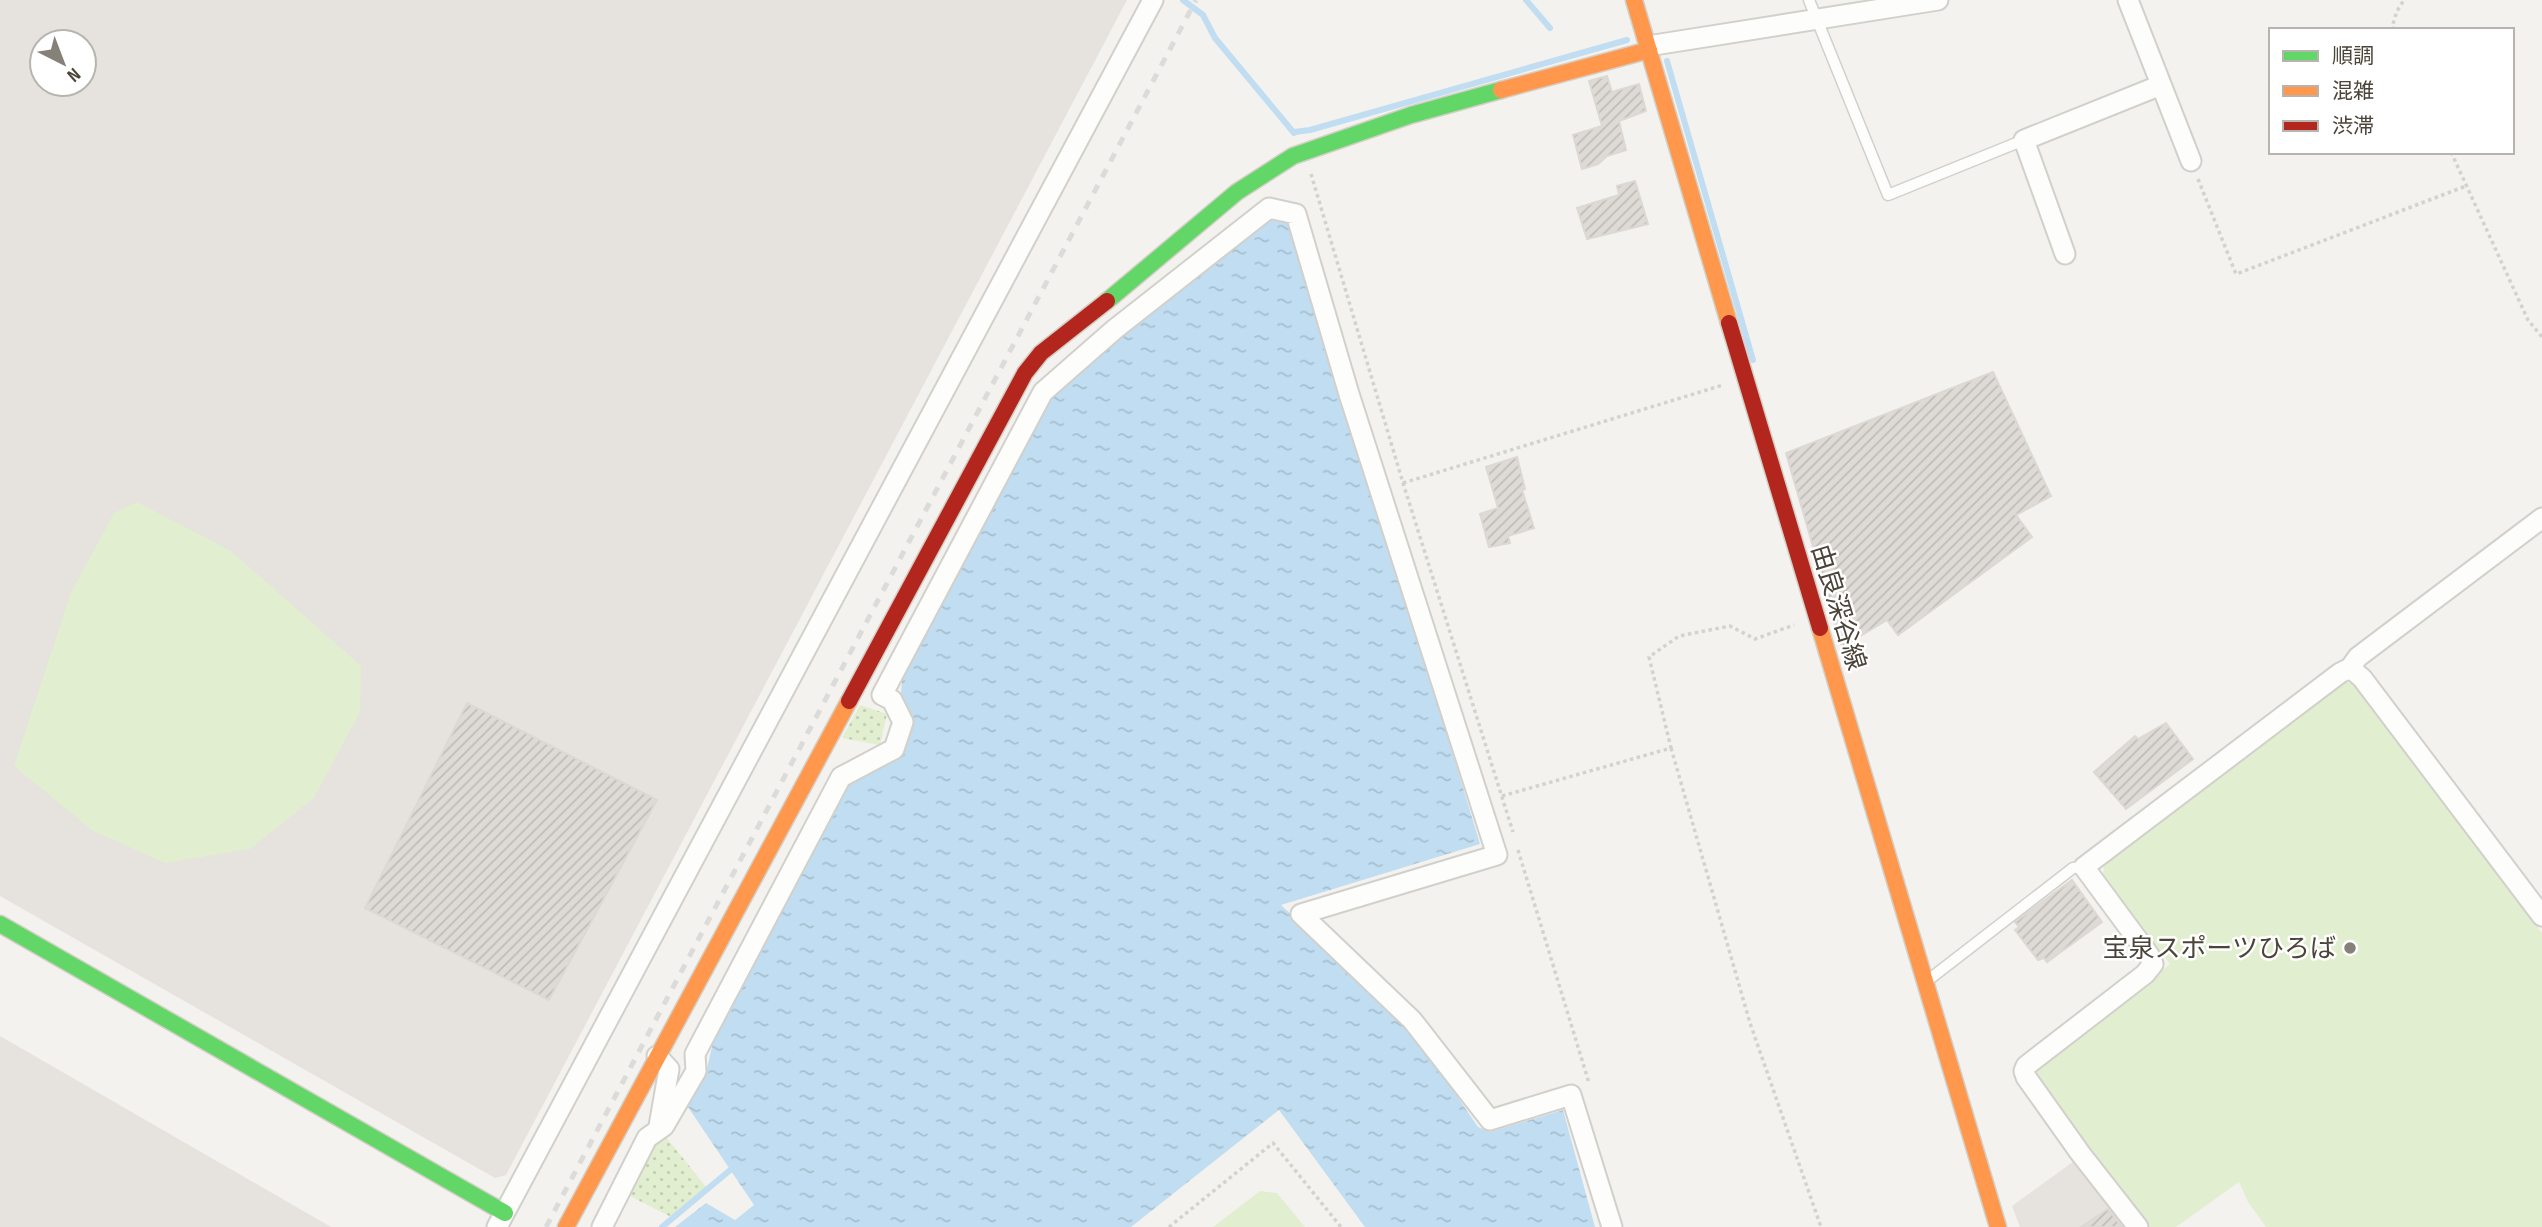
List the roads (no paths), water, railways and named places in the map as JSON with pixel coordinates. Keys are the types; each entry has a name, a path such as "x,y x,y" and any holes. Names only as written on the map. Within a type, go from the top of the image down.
{"street":[{"path":"0,924 501,1220 1153,0"},
{"name":"由良深谷線","path":"1634,0 1998,1227"},
{"path":"566,1227 1025,373 1041,354 1237,192 1293,156 1411,115 1648,48 1938,0"},
{"path":"2128,0 2190,161"},
{"path":"2065,254 2024,140 2161,85"},
{"path":"601,1227 647,1138 664,1126 696,1071 695,1054 841,777 894,748 903,722 892,701 882,695 1043,392 1115,329 1269,208 1296,214 1349,394 1497,855 1301,914 1412,1020 1490,1120 1571,1096 1612,1227"},
{"path":"2138,1227 2080,1153 2025,1077 2024,1071 2026,1066 2145,974 2153,964 2084,867 2350,668 2358,657 2542,517"},
{"path":"2350,668 2362,678 2542,916"},
{"path":"657,1056 669,1069 658,1130"}],"lane":[{"path":"1809,0 1888,195 2024,140"},
{"path":"1926,982 2073,868 2084,867"}],"water":[{"path":"1268,214 1292,219 1480,844 1281,905 1403,1017 1478,1127 1490,1132 1563,1110 1595,1227 1365,1227 1279,1110 1131,1227 675,1227 706,1203 735,1220 754,1205 688,1107 706,1073 714,1038 846,780 894,753 909,713 901,693 903,667 1049,394"}],"waterway":[{"path":"1183,0 1203,15 1215,38 1294,133"},
{"path":"1526,0 1550,28"},
{"path":"1294,132 1310,130 1627,40"},
{"path":"1667,61 1753,360"},
{"path":"662,1227 735,1166"}],"railway":[{"path":"546,1227 1196,0"}],"place":[{"name":"宝泉スポーツひろば","path":"2350,948"}]}
